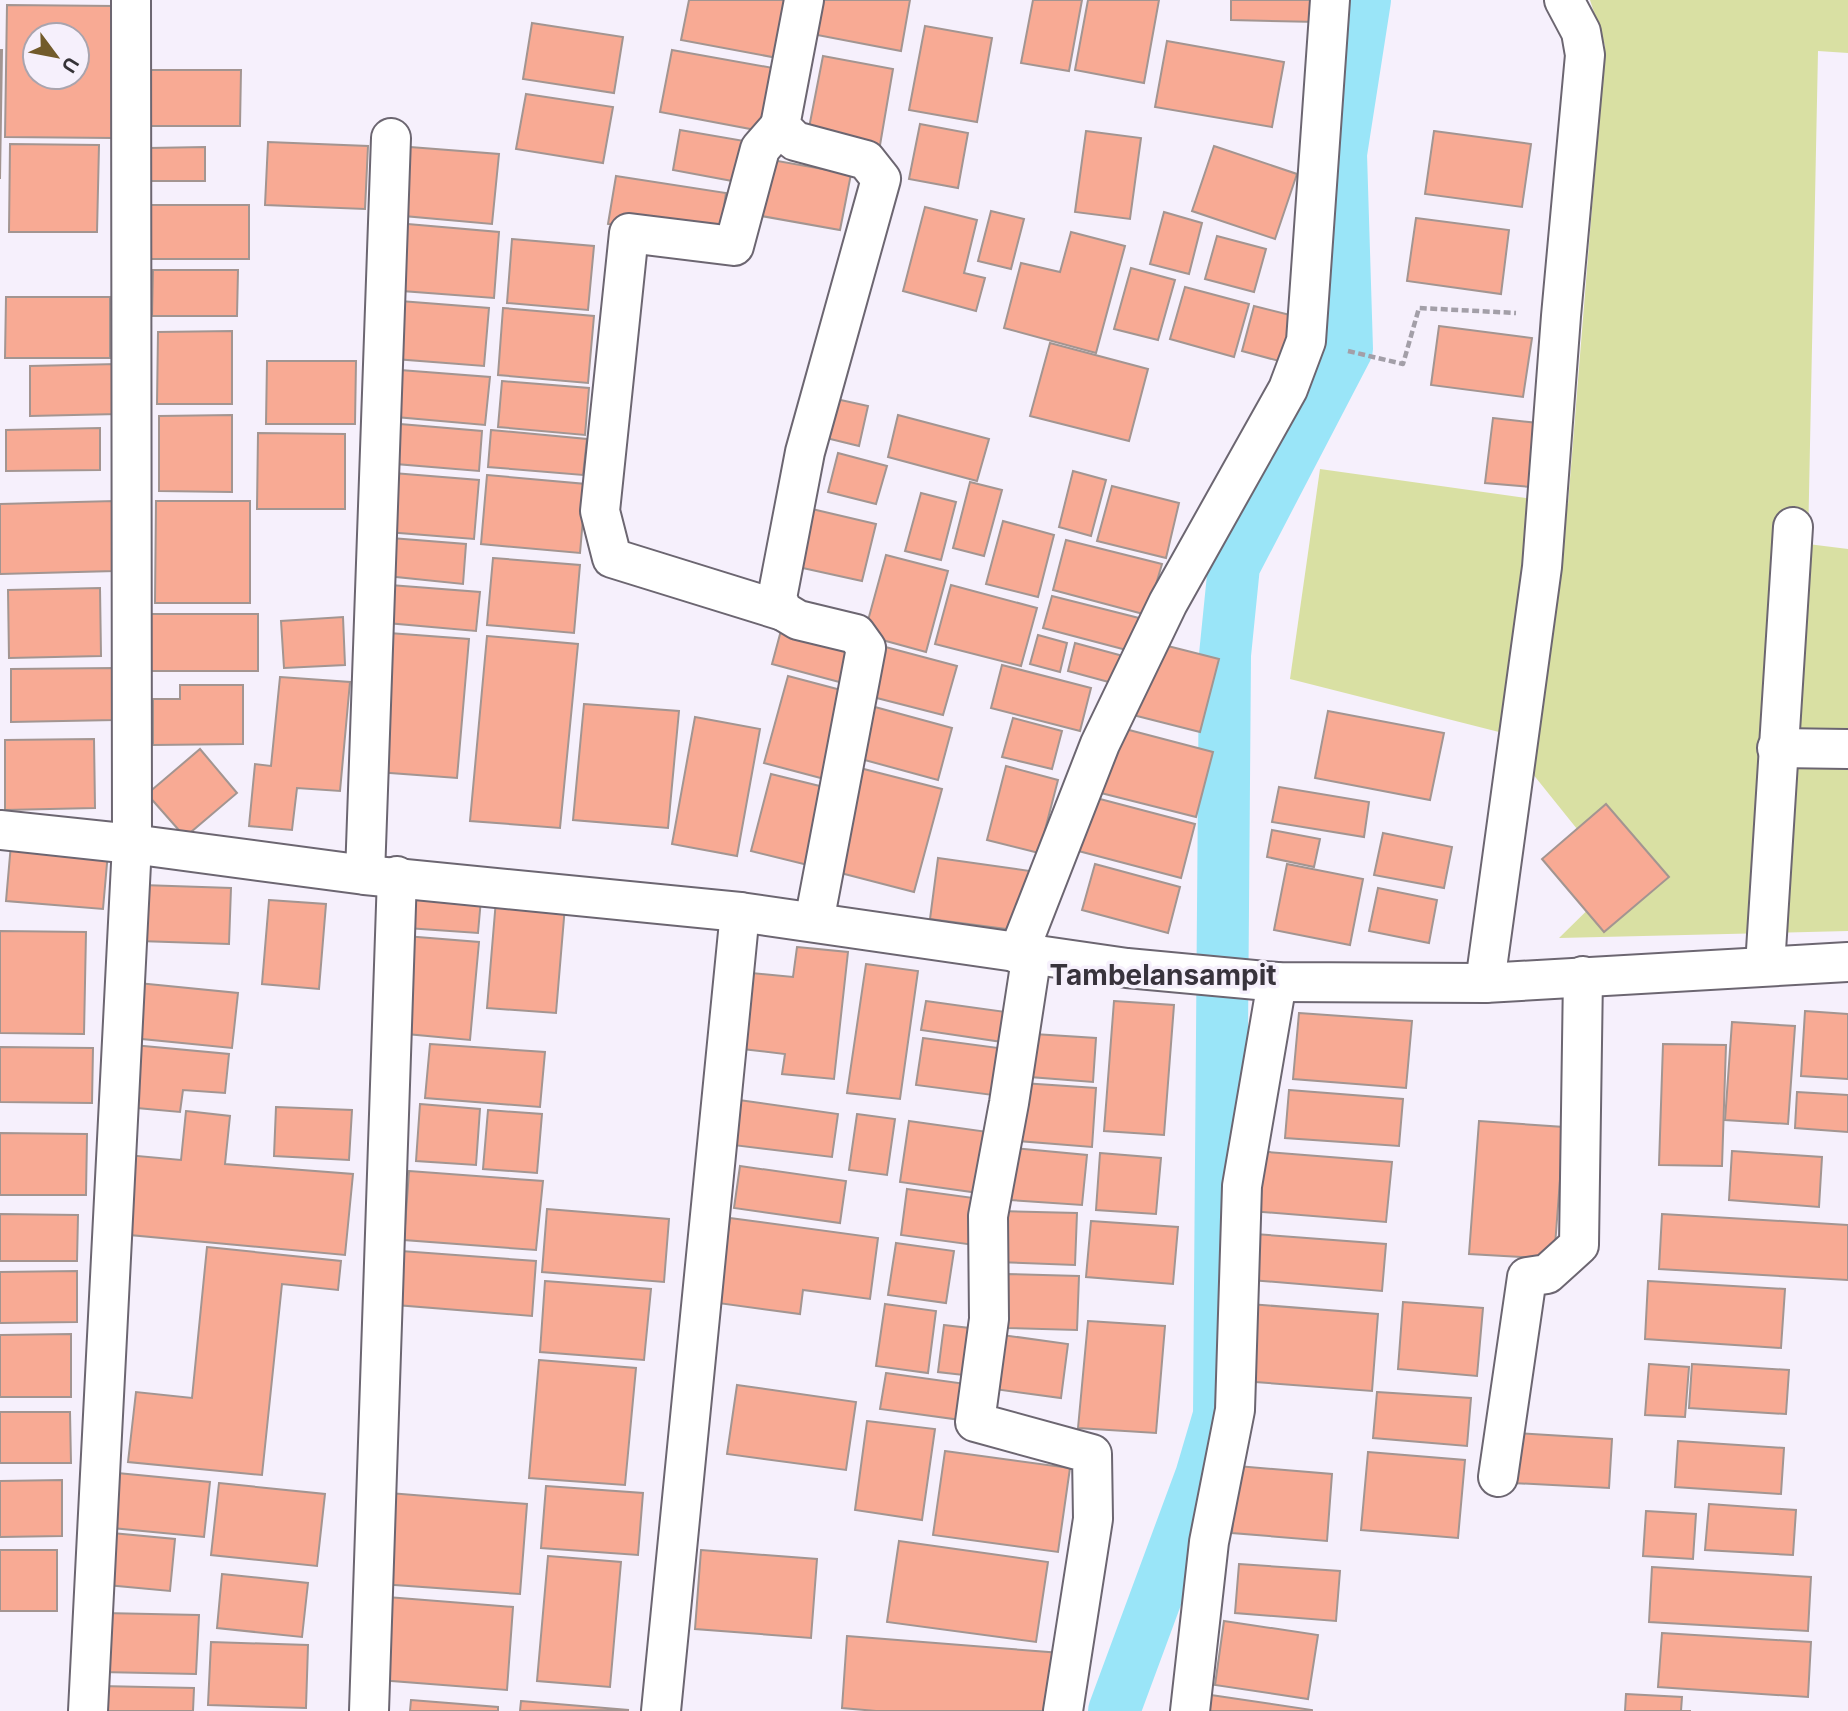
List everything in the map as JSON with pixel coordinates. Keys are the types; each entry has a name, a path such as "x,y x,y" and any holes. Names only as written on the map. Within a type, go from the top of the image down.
{"street":[{"path":"88,1711 132,844 131,0"},
{"path":"804,0 780,127 760,149 734,246 629,233 600,512 612,558 783,611 798,620 856,634 866,648 814,922"},
{"path":"1063,1711 1093,1520 1092,1454 975,1422 989,1319 988,1216 1009,1103 1025,953 1100,744 1168,603 1288,389 1306,341 1331,0"},
{"path":"1485,983 1542,567 1585,55 1581,32 1564,0"},
{"path":"780,127 795,141 866,160 881,179 805,452 777,598 783,611"},
{"path":"369,1711 391,138"},
{"path":"1765,966 1793,527"},
{"path":"1777,748 1848,749"},
{"path":"0,830 381,875 740,912 1127,968 1278,982 1485,983 1848,962"},
{"path":"661,1711 740,912"},
{"path":"1498,1477 1527,1277 1548,1274 1578,1245 1583,976"},
{"path":"1190,1711 1209,1542 1235,1410 1242,1186 1278,982"}],"path":[{"path":"1306,341 1403,363 1419,308 1561,316"}],"green space":[{"path":"1590,0 1848,0 1848,53 1818,51 1808,544 1848,549 1848,931 1559,938 1618,880 1499,732 1290,679 1320,469 1568,504 1605,46"}],"building":[{"path":"689,0 790,0 788,60 681,40"},
{"path":"818,0 910,0 901,51 812,34"},
{"path":"1033,0 1082,0 1069,71 1021,63"},
{"path":"1088,0 1159,0 1144,83 1075,70"},
{"path":"1231,0 1319,0 1318,22 1231,20"},
{"path":"7,5 115,6 113,138 5,137"},
{"path":"532,23 623,37 614,93 523,79"},
{"path":"925,26 992,38 977,122 909,110"},
{"path":"1167,41 1284,62 1272,127 1155,107"},
{"path":"0,50 2,50 0,179"},
{"path":"672,50 773,68 761,131 660,112"},
{"path":"823,56 893,69 879,151 807,138"},
{"path":"151,70 241,70 240,126 151,126"},
{"path":"526,94 613,107 603,163 516,149"},
{"path":"920,124 968,133 958,188 909,179"},
{"path":"680,130 750,142 743,183 673,170"},
{"path":"1086,131 1141,138 1130,219 1075,212"},
{"path":"1434,131 1531,144 1522,207 1425,194"},
{"path":"268,142 368,146 365,209 265,205"},
{"path":"10,144 99,145 97,232 9,232"},
{"path":"1214,146 1297,174 1275,239 1192,211"},
{"path":"205,147 205,181 149,181 149,148"},
{"path":"410,147 499,154 492,224 404,216"},
{"path":"761,158 851,174 840,230 750,214"},
{"path":"616,176 726,193 719,241 608,224"},
{"path":"147,205 249,205 249,259 147,259"},
{"path":"925,207 977,220 964,273 985,278 976,311 903,291"},
{"path":"991,211 1024,219 1011,269 978,261"},
{"path":"1164,212 1202,223 1189,274 1150,264"},
{"path":"1416,218 1509,230 1501,294 1407,281"},
{"path":"396,223 499,232 494,298 389,290"},
{"path":"1071,232 1125,246 1096,353 1004,328 1021,263 1060,272"},
{"path":"1217,236 1266,249 1254,292 1205,279"},
{"path":"512,239 594,246 588,310 507,303"},
{"path":"1131,268 1175,280 1158,340 1114,329"},
{"path":"153,270 238,270 237,316 152,316"},
{"path":"1185,287 1249,304 1234,357 1170,339"},
{"path":"6,297 110,297 110,358 5,358"},
{"path":"400,301 489,308 484,366 395,359"},
{"path":"1254,306 1302,318 1290,364 1242,351"},
{"path":"503,308 594,316 588,383 498,375"},
{"path":"1439,326 1532,338 1523,397 1431,385"},
{"path":"232,331 232,404 157,404 158,332"},
{"path":"1050,343 1148,369 1129,441 1030,416"},
{"path":"267,361 356,361 355,424 266,424"},
{"path":"117,364 118,414 30,416 30,366"},
{"path":"400,370 490,377 485,425 396,417"},
{"path":"502,381 589,388 585,435 498,427"},
{"path":"827,397 868,406 859,446 818,436"},
{"path":"232,415 232,492 159,491 159,416"},
{"path":"898,415 989,439 977,481 888,457"},
{"path":"1493,418 1538,423 1531,487 1485,483"},
{"path":"400,424 482,431 479,471 396,464"},
{"path":"100,428 100,470 6,471 6,430"},
{"path":"491,430 587,439 583,475 488,467"},
{"path":"258,433 345,434 345,509 257,509"},
{"path":"838,453 887,466 876,504 828,492"},
{"path":"1073,471 1106,480 1091,536 1059,527"},
{"path":"393,473 479,480 474,539 387,532"},
{"path":"487,475 586,484 580,553 481,544"},
{"path":"970,482 1002,490 984,556 953,548"},
{"path":"1112,486 1179,503 1166,558 1097,541"},
{"path":"921,493 956,502 941,560 905,551"},
{"path":"114,501 115,571 0,574 0,504"},
{"path":"156,501 250,501 250,603 155,603"},
{"path":"812,509 876,524 862,581 798,567"},
{"path":"1003,521 1054,535 1038,597 986,584"},
{"path":"391,538 466,544 463,584 387,576"},
{"path":"1066,540 1162,564 1147,615 1053,590"},
{"path":"886,555 948,571 926,652 864,635"},
{"path":"493,558 580,565 574,633 487,625"},
{"path":"390,585 480,592 476,631 387,623"},
{"path":"951,585 1037,608 1021,666 935,644"},
{"path":"100,588 101,656 9,658 8,590"},
{"path":"1052,596 1143,619 1134,652 1043,628"},
{"path":"151,614 258,614 258,671 151,671"},
{"path":"343,617 345,665 284,668 281,621"},
{"path":"783,623 854,642 843,683 772,664"},
{"path":"389,633 469,639 457,778 377,772"},
{"path":"1038,635 1067,643 1060,672 1030,664"},
{"path":"487,636 578,644 560,828 470,821"},
{"path":"1152,642 1219,659 1200,732 1133,715"},
{"path":"1075,643 1123,656 1116,684 1068,671"},
{"path":"878,645 957,666 943,715 865,695"},
{"path":"1002,665 1091,688 1080,731 991,708"},
{"path":"114,668 115,720 11,722 11,669"},
{"path":"788,676 856,694 832,781 764,763"},
{"path":"280,677 350,682 340,791 297,788 292,830 249,826 255,764 271,766"},
{"path":"180,685 243,685 243,744 153,745 153,699 180,699"},
{"path":"584,704 679,711 668,828 573,820"},
{"path":"864,704 952,728 938,780 850,756"},
{"path":"1328,711 1444,733 1430,800 1315,778"},
{"path":"695,717 760,729 737,856 672,844"},
{"path":"1013,718 1062,731 1052,769 1002,757"},
{"path":"1110,725 1213,752 1196,817 1093,791"},
{"path":"94,739 95,808 5,810 5,740"},
{"path":"200,749 237,793 185,837 147,794"},
{"path":"1006,766 1058,780 1039,853 987,840"},
{"path":"856,767 942,789 914,892 829,870"},
{"path":"771,774 832,789 812,866 751,851"},
{"path":"1279,787 1369,802 1364,837 1272,822"},
{"path":"1081,794 1195,824 1181,878 1067,848"},
{"path":"1606,804 1669,877 1604,932 1542,859"},
{"path":"1272,830 1320,839 1314,867 1267,857"},
{"path":"1383,833 1452,847 1444,888 1374,875"},
{"path":"11,844 108,852 103,909 6,901"},
{"path":"938,858 1030,871 1021,931 930,919"},
{"path":"1095,864 1180,887 1168,933 1082,910"},
{"path":"1287,864 1363,879 1350,945 1274,930"},
{"path":"142,885 231,888 229,944 139,941"},
{"path":"1378,888 1437,900 1429,943 1369,931"},
{"path":"410,894 481,899 478,933 407,928"},
{"path":"269,900 326,904 319,989 262,984"},
{"path":"496,900 565,906 556,1013 487,1008"},
{"path":"0,931 86,932 84,1034 0,1033"},
{"path":"405,936 479,942 470,1040 396,1033"},
{"path":"797,947 848,952 834,1079 782,1074 785,1054 734,1048 742,972 793,977"},
{"path":"866,964 918,971 900,1099 847,1093"},
{"path":"138,983 238,993 232,1048 132,1038"},
{"path":"926,1001 1013,1013 1009,1043 921,1030"},
{"path":"1114,1001 1174,1005 1164,1135 1104,1131"},
{"path":"1805,1011 1848,1014 1848,1079 1801,1076"},
{"path":"1299,1013 1412,1021 1406,1088 1293,1079"},
{"path":"1732,1022 1795,1026 1788,1124 1725,1120"},
{"path":"1034,1034 1096,1038 1093,1082 1030,1077"},
{"path":"923,1038 1006,1049 1000,1096 916,1085"},
{"path":"430,1044 545,1052 540,1107 425,1098"},
{"path":"1663,1044 1726,1045 1722,1166 1659,1165"},
{"path":"133,1045 229,1054 225,1093 183,1090 180,1112 126,1107"},
{"path":"0,1047 93,1048 92,1103 0,1102"},
{"path":"1022,1083 1096,1088 1092,1147 1018,1141"},
{"path":"1289,1090 1403,1099 1399,1146 1285,1138"},
{"path":"1797,1092 1848,1095 1848,1132 1795,1128"},
{"path":"739,1100 838,1114 832,1157 733,1145"},
{"path":"420,1104 480,1109 476,1165 416,1161"},
{"path":"276,1107 352,1110 349,1160 274,1156"},
{"path":"488,1110 542,1114 537,1173 483,1169"},
{"path":"186,1111 230,1116 225,1164 353,1174 345,1255 119,1234 127,1155 181,1160"},
{"path":"857,1114 895,1119 887,1175 849,1170"},
{"path":"909,1121 995,1133 986,1194 900,1182"},
{"path":"1479,1121 1564,1127 1554,1259 1469,1254"},
{"path":"0,1133 87,1134 86,1195 0,1195"},
{"path":"1014,1148 1087,1155 1082,1205 1010,1200"},
{"path":"1256,1151 1392,1162 1386,1222 1251,1211"},
{"path":"1732,1151 1822,1157 1819,1207 1729,1200"},
{"path":"1100,1153 1161,1158 1156,1214 1096,1210"},
{"path":"740,1166 846,1181 840,1223 734,1208"},
{"path":"409,1171 543,1181 536,1250 404,1240"},
{"path":"907,1189 981,1199 974,1245 901,1235"},
{"path":"547,1209 669,1219 664,1282 542,1272"},
{"path":"998,1211 1077,1213 1075,1265 996,1262"},
{"path":"0,1214 78,1215 77,1261 0,1261"},
{"path":"1662,1214 1848,1225 1848,1280 1659,1269"},
{"path":"730,1218 878,1238 870,1299 803,1290 800,1314 718,1303"},
{"path":"1091,1221 1178,1227 1173,1284 1086,1277"},
{"path":"1255,1234 1386,1244 1382,1291 1251,1280"},
{"path":"896,1243 954,1251 946,1303 888,1295"},
{"path":"207,1247 341,1261 338,1290 282,1284 262,1475 128,1462 136,1392 192,1398"},
{"path":"401,1251 536,1261 532,1316 396,1305"},
{"path":"77,1271 77,1322 0,1323 0,1272"},
{"path":"1006,1274 1079,1276 1077,1330 1005,1328"},
{"path":"545,1281 651,1289 644,1360 540,1352"},
{"path":"1648,1281 1785,1289 1781,1348 1645,1339"},
{"path":"1403,1302 1483,1308 1477,1376 1398,1369"},
{"path":"885,1304 936,1311 928,1373 876,1366"},
{"path":"1249,1304 1378,1314 1372,1391 1242,1381"},
{"path":"1088,1321 1165,1326 1156,1433 1078,1428"},
{"path":"944,1325 978,1329 972,1376 938,1372"},
{"path":"71,1334 71,1397 0,1397 0,1335"},
{"path":"995,1334 1068,1344 1061,1398 987,1388"},
{"path":"539,1360 636,1368 625,1485 529,1478"},
{"path":"1649,1364 1689,1367 1685,1417 1645,1415"},
{"path":"1692,1364 1789,1370 1786,1414 1689,1408"},
{"path":"886,1373 966,1384 961,1420 880,1409"},
{"path":"737,1385 856,1402 846,1470 727,1454"},
{"path":"1377,1392 1471,1398 1467,1446 1373,1438"},
{"path":"0,1412 70,1412 71,1463 0,1463"},
{"path":"867,1421 935,1429 922,1520 855,1510"},
{"path":"1517,1433 1612,1439 1609,1488 1513,1483"},
{"path":"1678,1441 1784,1448 1781,1494 1675,1487"},
{"path":"945,1451 1070,1468 1058,1552 933,1535"},
{"path":"1368,1452 1465,1460 1458,1538 1361,1530"},
{"path":"1237,1466 1332,1474 1327,1541 1232,1533"},
{"path":"107,1472 210,1482 204,1537 102,1527"},
{"path":"62,1480 62,1536 0,1537 0,1481"},
{"path":"219,1483 325,1494 317,1566 211,1555"},
{"path":"546,1486 643,1493 638,1555 541,1548"},
{"path":"389,1493 527,1504 520,1594 381,1584"},
{"path":"1709,1504 1796,1510 1793,1555 1705,1550"},
{"path":"1646,1511 1696,1514 1693,1559 1643,1556"},
{"path":"112,1533 175,1539 170,1591 107,1585"},
{"path":"899,1541 1048,1562 1036,1642 887,1622"},
{"path":"0,1550 57,1550 57,1611 0,1611"},
{"path":"701,1550 817,1559 811,1638 695,1629"},
{"path":"548,1556 621,1562 610,1687 537,1681"},
{"path":"1239,1564 1340,1571 1336,1621 1235,1613"},
{"path":"1652,1567 1811,1577 1808,1631 1649,1622"},
{"path":"222,1574 308,1583 302,1637 217,1628"},
{"path":"387,1597 513,1607 507,1690 379,1680"},
{"path":"103,1613 199,1615 196,1674 101,1672"},
{"path":"1224,1621 1318,1635 1308,1699 1215,1685"},
{"path":"1662,1633 1811,1642 1808,1697 1658,1687"},
{"path":"847,1636 1061,1653 1057,1711 876,1711 842,1708"},
{"path":"211,1642 308,1645 306,1708 208,1705"},
{"path":"100,1686 194,1688 193,1711 99,1711"},
{"path":"1626,1694 1682,1697 1681,1711 1625,1711"},
{"path":"1211,1695 1312,1710 1312,1711 1208,1711"},
{"path":"411,1700 498,1707 498,1711 410,1711"},
{"path":"521,1701 629,1710 520,1711"}],"waterway":[{"path":"1114,1711 1201,1476 1219,1415 1225,655 1234,566 1347,349 1341,154 1365,0"}],"district":[{"name":"Tambelansampit","path":"1163,975"}]}
